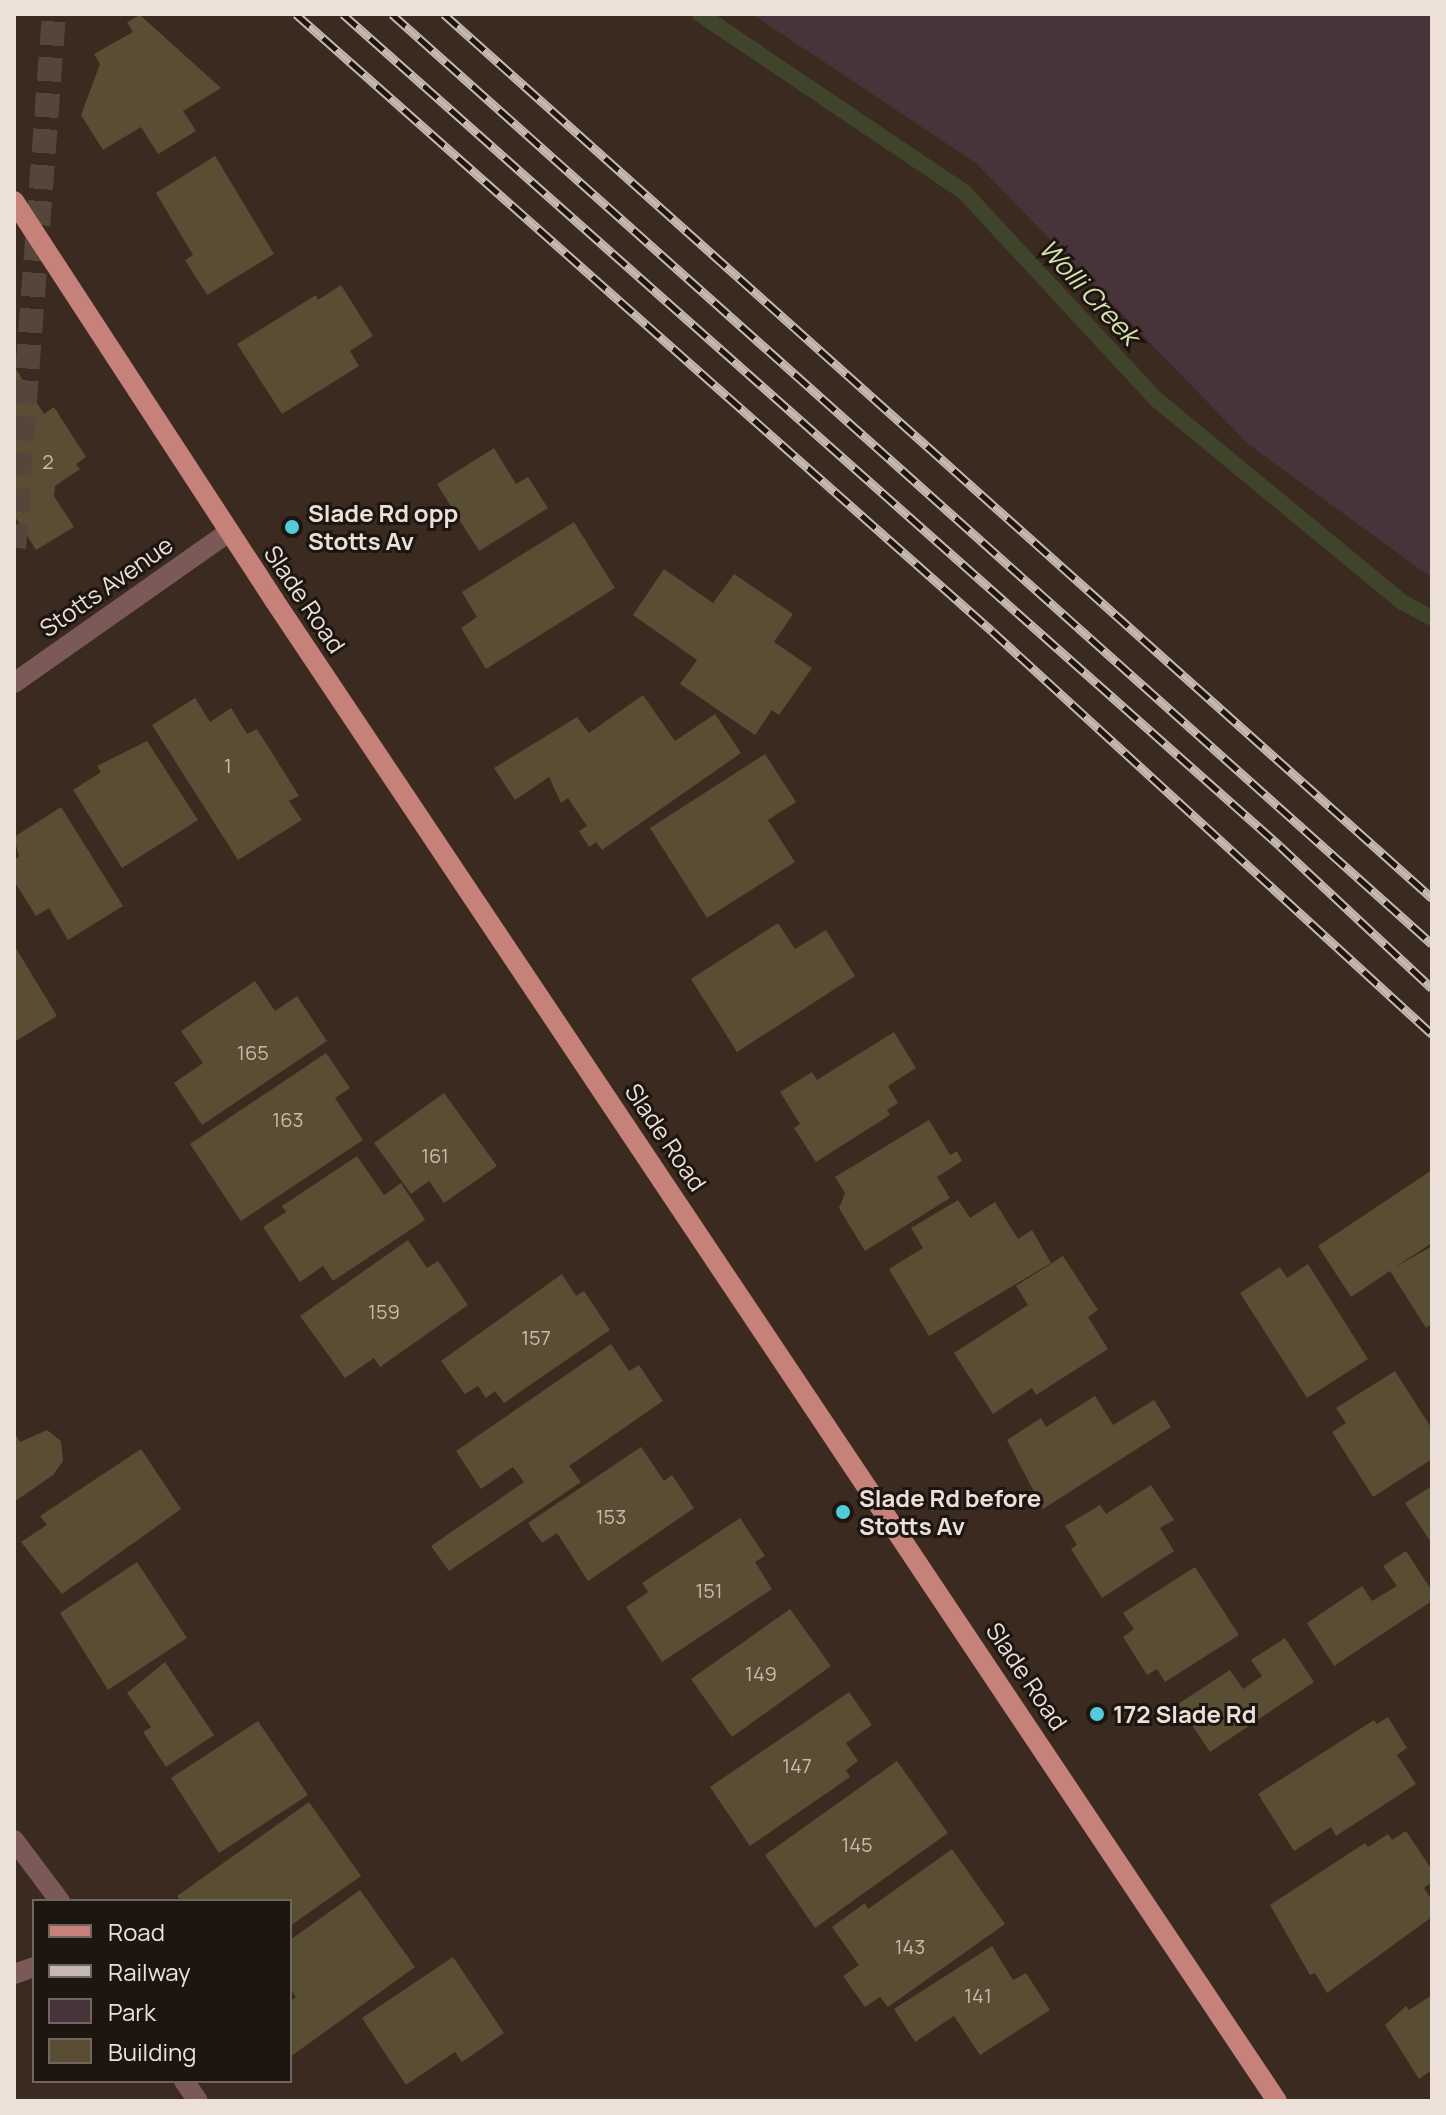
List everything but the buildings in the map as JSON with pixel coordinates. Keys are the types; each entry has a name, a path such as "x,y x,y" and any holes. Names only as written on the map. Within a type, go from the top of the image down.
{"main road":[{"name":"Slade Road","path":"14,201 229,532 1277,2101"}],"street":[{"name":"Stotts Avenue","path":"14,683 229,532"},
{"path":"14,1840 58,1899"},
{"path":"185,2083 198,2101"}],"green space":[{"path":"752,14 1432,14 1432,578 1248,444 977,164"}],"waterway":[{"name":"Wolli Creek","path":"700,14 965,193 1157,400 1402,602 1432,618"}],"tunnel":[{"path":"14,548 54,14"}],"railway":[{"path":"296,14 992,631 1432,1034"},
{"path":"343,14 1280,846 1432,988"},
{"path":"392,14 1432,944"},
{"path":"444,14 1432,898"}],"place":[{"name":"Slade Rd opp Stotts Av","path":"292,527"},
{"name":"Slade Rd before Stotts Av","path":"843,1512"},
{"name":"172 Slade Rd","path":"1097,1714"}]}
